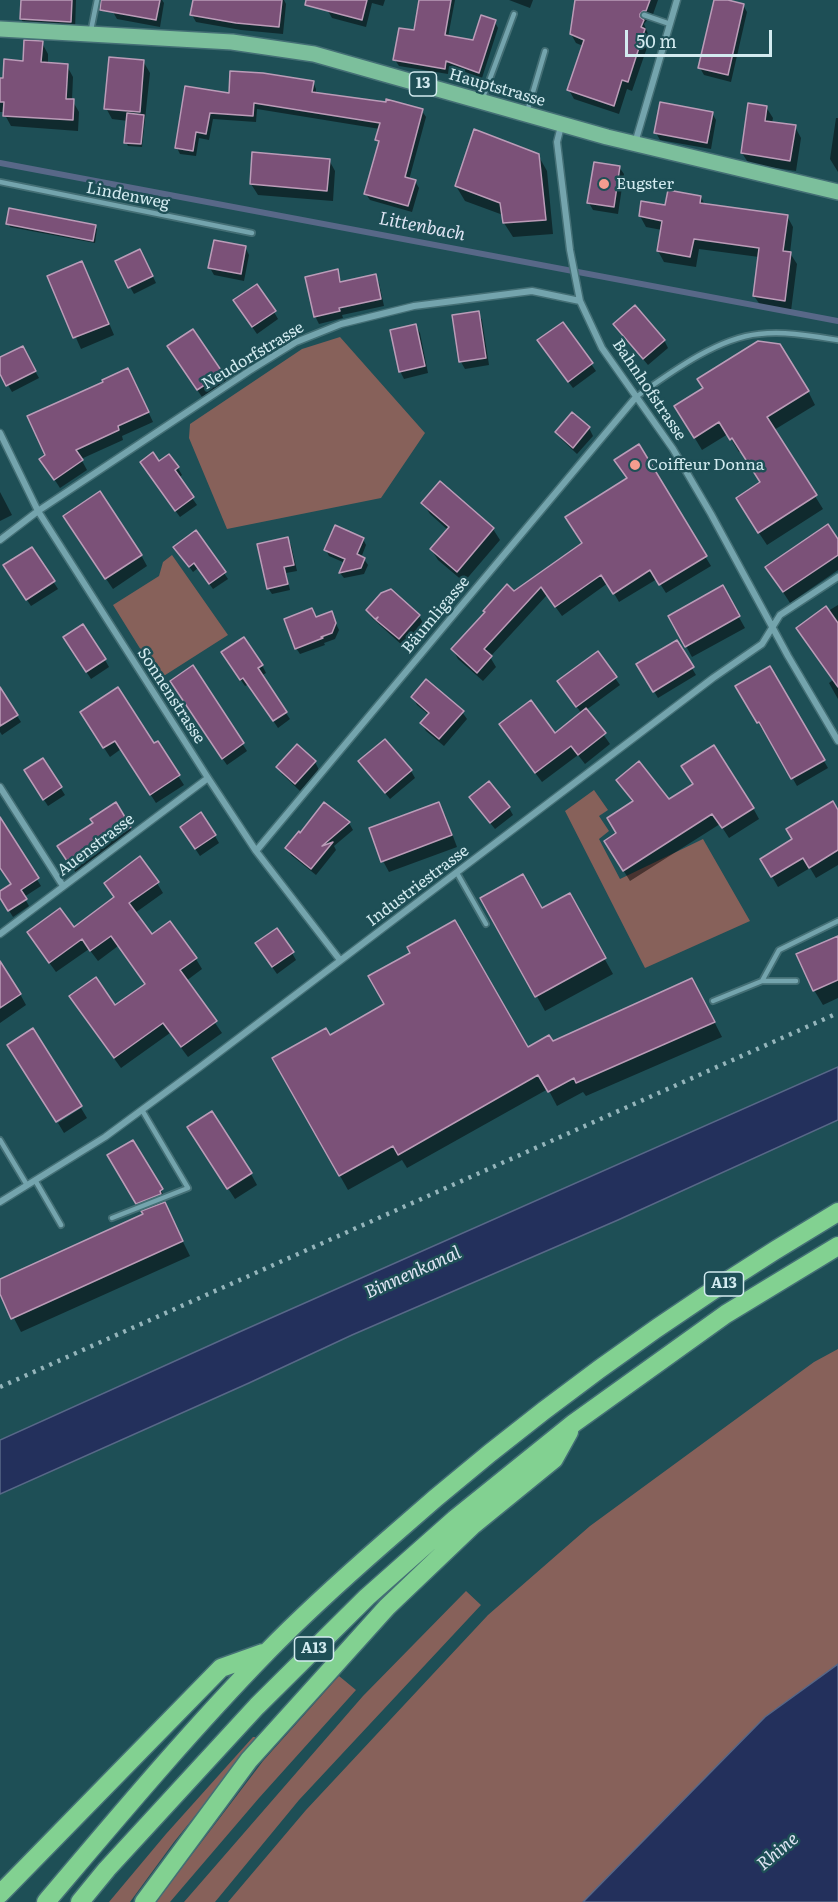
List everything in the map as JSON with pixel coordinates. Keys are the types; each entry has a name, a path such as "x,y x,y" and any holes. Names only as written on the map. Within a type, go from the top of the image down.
{"highway":[{"name":"A13","path":"46,1902 160,1769 268,1651 345,1578 435,1498 530,1420 613,1359 698,1300 838,1212"},
{"name":"A13","path":"80,1902 107,1869 257,1706 367,1597 455,1519 574,1423 726,1314 838,1246"},
{"name":"A13","path":"144,1902 249,1760 387,1607 473,1525 554,1460 574,1423"},
{"name":"A13","path":"0,1894 221,1668 268,1651"}],"main road":[{"name":"Hauptstrasse","path":"0,29 232,42 314,54 561,125 838,192"}],"street":[{"path":"635,144 677,0"},
{"name":"Bahnhofstrasse","path":"561,125 557,142 570,250 580,301 602,348 673,449 838,741"},
{"name":"Neudorfstrasse","path":"0,540 38,511 296,342 341,324 414,306 532,291 580,301"},
{"name":"Bäumligasse","path":"256,851 636,397"},
{"name":"Sonnenstrasse","path":"0,433 38,511 208,778 256,851 340,960"},
{"name":"Industriestrasse","path":"0,1202 105,1137 142,1110 713,678 762,644 780,615 838,577"},
{"name":"Auenstrasse","path":"0,934 208,778"},
{"path":"0,787 63,886"}],"lane":[{"path":"90,33 97,0"},
{"path":"481,102 514,14"},
{"path":"644,15 670,24"},
{"path":"526,115 545,51"},
{"name":"Lindenweg","path":"0,182 252,233"},
{"path":"636,397 684,364 734,339 759,334 795,333 838,340"},
{"path":"457,873 486,924"},
{"path":"762,981 779,950 838,921"},
{"path":"713,1001 762,981 796,981"},
{"path":"112,1218 188,1188 142,1110"},
{"path":"0,1140 27,1185"},
{"path":"34,1180 61,1226"}],"shaded area":[{"path":"340,337 425,433 381,498 227,529 189,438 190,424 302,349"},
{"path":"172,555 228,635 159,679 113,605 159,576 163,562"},
{"path":"594,790 608,810 599,816 609,831 599,839 620,879 703,839 750,921 645,968 565,811"},
{"path":"838,1349 838,1664 765,1717 583,1902 228,1902 306,1810 488,1615 590,1526 814,1362"},
{"path":"466,1591 481,1605 299,1800 215,1902 184,1902 363,1696"},
{"path":"339,1676 356,1690 170,1902 156,1902 263,1761"},
{"path":"253,1737 256,1740 174,1842 130,1902 109,1902 166,1834"}],"water":[{"name":"Binnenkanal","path":"838,1067 838,1120 0,1494 0,1440"},
{"name":"Rhine","path":"838,1664 838,1902 583,1902 765,1717"}],"building":[{"path":"21,0 72,0 71,22 20,19"},
{"path":"101,0 160,0 156,20 100,10"},
{"path":"193,0 282,0 279,27 190,15"},
{"path":"306,0 367,0 362,20 305,5"},
{"path":"419,0 451,0 445,35 473,40 481,15 496,20 479,73 446,61 445,69 393,60 399,28 414,30"},
{"path":"575,0 650,0 646,11 640,14 644,20 641,27 645,29 628,82 622,80 614,106 567,90 584,40 570,34"},
{"path":"714,0 728,0 744,4 728,75 698,68"},
{"path":"24,40 43,41 41,62 68,64 66,99 74,99 73,120 3,116 4,102 0,102 0,78 3,78 4,59 23,61"},
{"path":"109,57 144,60 140,112 104,109"},
{"path":"230,71 263,73 314,81 312,92 386,102 386,99 423,109 405,177 416,180 408,206 364,194 379,141 375,140 380,123 254,103 253,116 210,113 206,134 196,132 193,151 175,148 185,86 229,93"},
{"path":"660,102 713,112 707,143 654,133"},
{"path":"748,103 767,106 765,121 796,125 790,161 741,153"},
{"path":"127,113 144,115 141,144 124,143"},
{"path":"474,129 539,154 546,220 503,223 500,203 455,186"},
{"path":"252,152 330,159 327,191 250,184"},
{"name":"Eugster","path":"594,162 620,166 614,207 587,203"},
{"path":"668,190 701,196 700,203 788,215 783,251 791,252 785,301 753,296 759,248 694,239 690,257 657,251 662,221 639,216 641,201 665,205"},
{"path":"9,208 96,225 93,241 6,224"},
{"path":"214,240 246,246 241,274 208,268"},
{"path":"140,249 153,276 128,288 115,261"},
{"path":"82,261 109,324 73,338 47,276"},
{"path":"338,269 340,282 376,274 381,299 339,308 340,311 314,317 305,277"},
{"path":"257,284 276,311 252,327 233,300"},
{"path":"635,305 665,340 643,359 613,324"},
{"path":"479,311 486,358 459,362 452,315"},
{"path":"563,322 593,363 568,382 537,340"},
{"path":"416,324 425,366 399,372 390,330"},
{"path":"193,329 223,373 197,390 167,346"},
{"path":"758,341 780,344 809,391 767,417 817,495 758,533 736,498 760,482 732,438 730,440 719,422 694,438 674,406 703,388 697,379"},
{"path":"23,346 36,371 6,386 0,374 0,357"},
{"path":"128,368 149,412 118,426 119,430 76,450 83,460 54,480 39,459 45,455 27,416 103,382 102,380"},
{"path":"572,412 590,427 573,448 555,432"},
{"path":"639,444 707,556 659,585 650,570 613,594 601,575 555,607 541,587 484,649 492,656 477,673 451,649 507,584 514,591 582,543 565,517 627,478 614,460"},
{"path":"153,452 159,461 169,454 179,467 175,470 194,497 175,511 140,462"},
{"path":"440,481 494,528 457,572 430,549 449,527 421,503"},
{"path":"100,491 142,555 105,579 63,516"},
{"path":"828,524 838,539 838,555 783,592 765,567"},
{"path":"335,525 364,538 357,554 365,558 361,568 339,573 345,559 324,550"},
{"path":"196,530 226,572 209,584 194,563 189,567 173,547"},
{"path":"288,537 294,565 284,567 288,584 267,589 257,544"},
{"path":"32,547 55,581 26,600 3,565"},
{"path":"723,585 740,616 685,647 668,616"},
{"path":"391,589 420,615 399,639 376,620 378,617 375,619 366,610 381,593"},
{"path":"826,606 838,623 838,687 796,628"},
{"path":"312,608 316,617 332,611 336,623 332,633 295,649 284,619"},
{"path":"83,624 106,659 86,672 63,637"},
{"path":"244,637 263,665 258,668 287,712 273,721 243,678 240,680 221,652"},
{"path":"677,640 694,667 653,692 636,664"},
{"path":"598,651 617,677 576,707 557,681"},
{"path":"193,665 244,743 222,759 170,681"},
{"path":"770,666 825,760 791,779 759,722 757,723 735,686"},
{"path":"426,679 464,711 439,739 420,723 429,713 411,697"},
{"path":"0,687 18,715 0,726"},
{"path":"118,687 154,743 158,741 180,775 150,795 115,741 103,748 80,712"},
{"path":"531,700 555,733 586,708 606,733 578,755 571,746 535,773 499,724"},
{"path":"385,739 412,770 385,793 358,761"},
{"path":"297,744 316,761 295,784 276,767"},
{"path":"714,745 754,808 722,828 712,814 623,871 604,841 616,833 607,818 633,801 616,780 639,761 669,799 693,784 681,766"},
{"path":"43,758 62,787 43,800 24,770"},
{"path":"489,781 510,807 490,823 469,797"},
{"path":"833,801 838,810 838,850 809,868 803,858 771,877 760,859 792,839 786,829"},
{"path":"116,802 131,827 71,867 57,846 93,823 90,819"},
{"path":"324,802 350,822 322,846 333,842 311,869 285,848"},
{"path":"439,802 452,835 381,862 369,828"},
{"path":"201,812 216,835 195,849 180,827"},
{"path":"0,817 39,878 21,890 27,899 8,911 0,898 0,891 11,884 0,868"},
{"path":"140,856 159,882 129,903 152,934 170,921 197,958 180,970 217,1021 181,1047 163,1023 114,1058 69,996 96,977 115,1005 145,984 111,936 90,951 82,939 49,963 27,932 60,908 74,927 114,897 104,883"},
{"path":"523,874 542,908 570,893 606,958 535,997 480,898"},
{"path":"455,920 528,1047 549,1035 553,1041 692,978 715,1022 576,1083 574,1078 548,1092 538,1075 398,1155 393,1146 339,1176 272,1058 326,1028 330,1035 384,1004 368,976 410,953 407,947"},
{"path":"277,928 294,952 272,967 255,943"},
{"path":"838,936 838,980 813,991 796,954"},
{"path":"0,961 21,994 0,1008"},
{"path":"33,1028 82,1106 56,1122 7,1045"},
{"path":"212,1111 252,1173 227,1189 187,1127"},
{"path":"133,1140 163,1189 160,1191 161,1194 136,1204 107,1155"},
{"path":"165,1202 183,1241 11,1319 0,1294 0,1279 143,1214 141,1211"}],"waterway":[{"name":"Littenbach","path":"0,163 838,321"}],"railway":[{"path":"0,1387 838,1013"}],"place":[{"name":"Eugster","path":"604,184"},
{"name":"Coiffeur Donna","path":"635,465"}]}
